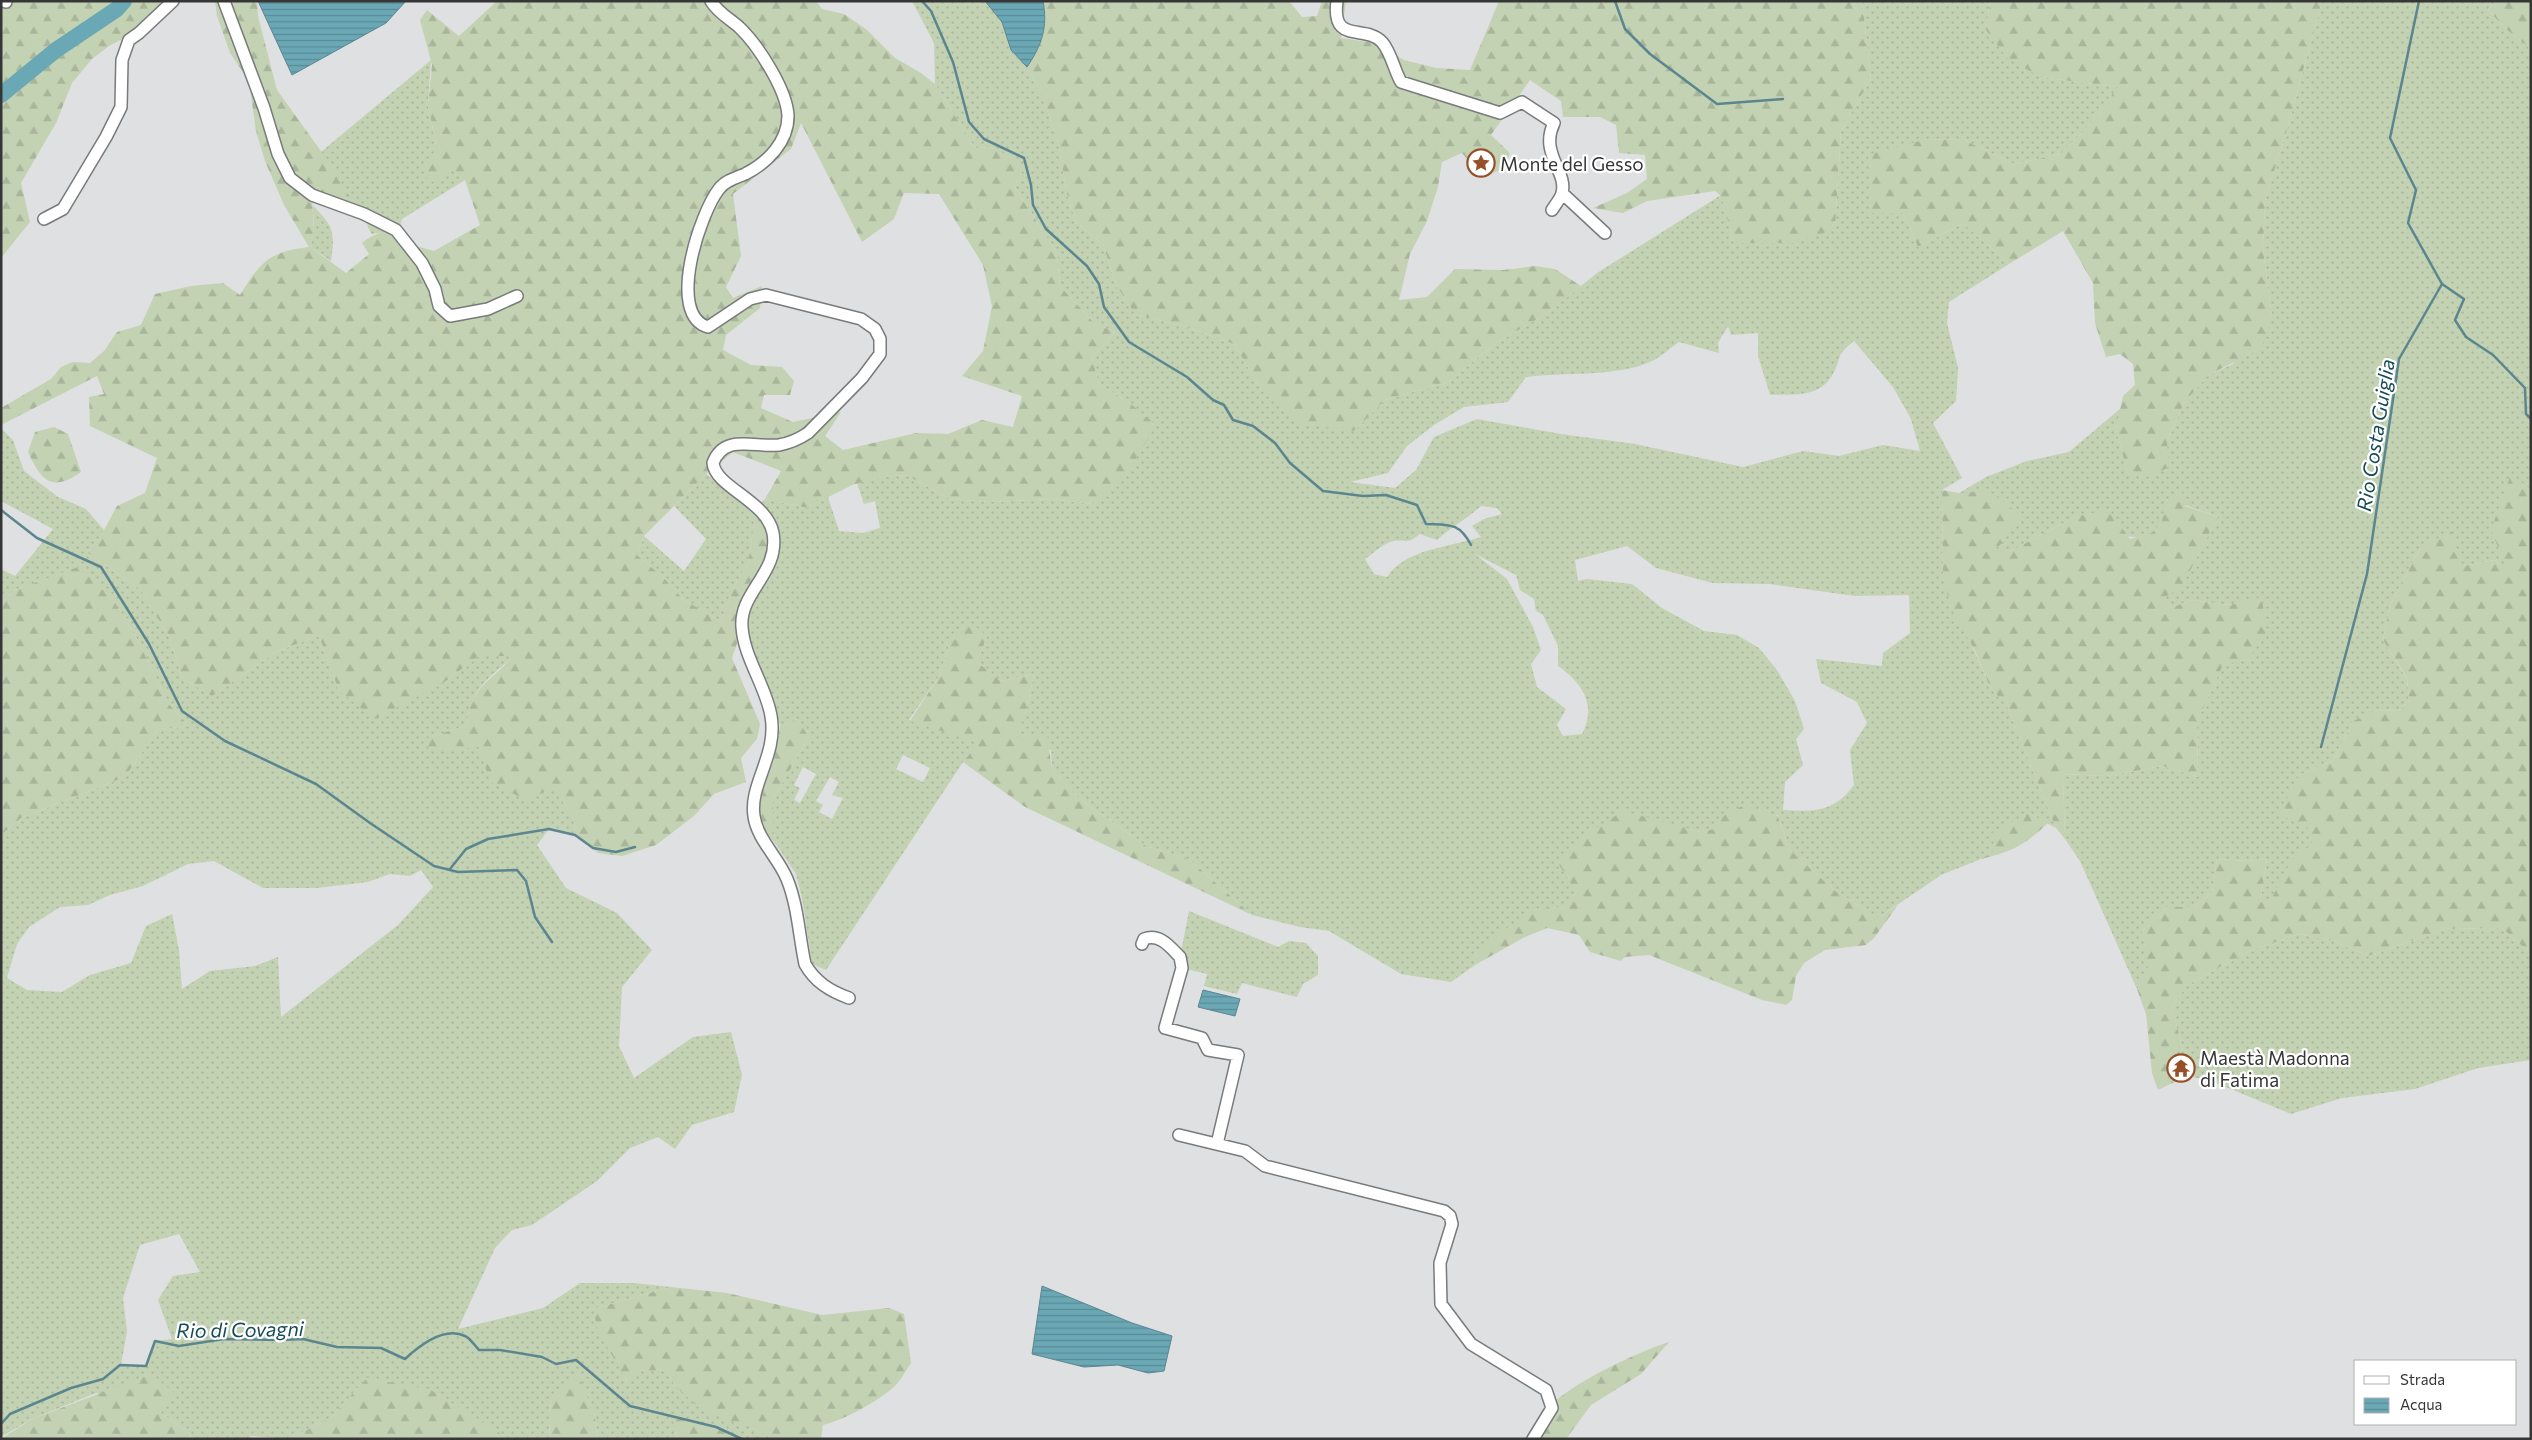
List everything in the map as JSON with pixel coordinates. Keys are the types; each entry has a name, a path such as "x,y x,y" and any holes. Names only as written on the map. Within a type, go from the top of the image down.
{"street":[{"path":"44,219 63,208 106,137 121,107 122,60 129,40 173,1"},
{"path":"224,1 264,108 278,154 290,178 312,195 364,214 396,230 422,263 434,289 439,306 450,316 488,309 517,296"},
{"path":"711,1 744,32 760,55 787,102 788,119 785,133 775,151 755,168 723,184 712,198 688,264 690,298 694,317 701,325 708,327 750,299 766,295 861,319 875,329 880,339 880,354 870,368 808,433 798,440 777,445 734,444 722,448 713,463 717,475 750,501 766,517 774,538 772,560 746,605 742,621 745,644 768,701 773,728 770,755 754,802 756,825 787,879 794,903 805,964 816,981 849,998"},
{"path":"1337,1 1339,23 1345,30 1354,34 1372,35 1383,43 1401,82 1415,88 1500,113 1522,102 1528,104 1554,123 1548,141 1562,185 1562,193 1552,210"},
{"path":"1562,193 1605,233"},
{"path":"1142,944 1144,938 1153,936 1160,938 1180,957 1182,968 1166,1028 1202,1038 1208,1050 1238,1054 1216,1144"},
{"path":"1179,1135 1245,1151 1264,1166 1444,1211 1450,1216 1452,1224 1440,1263 1441,1304 1471,1344 1546,1390 1552,1408 1533,1439"}],"green space":[{"path":"1,1 166,1 132,34 109,46 92,59 72,83 56,123 21,183 30,222 1,258"},
{"path":"215,1 257,1 258,16 277,90 331,165 348,194 364,214 312,195 314,233 310,247 346,273 369,254 362,243 375,235 400,225 416,246 434,251 480,225 465,180 454,169 430,183 421,166 437,149 428,105 432,65 420,20 427,10 459,36 497,1 816,1 822,9 844,14 867,30 895,58 921,73 935,84 975,148 990,147 1019,160 1022,172 1014,186 1057,253 1060,286 1094,323 1115,332 1092,358 1099,384 1131,404 1156,425 1129,470 1092,504 1052,499 990,502 950,499 906,475 882,477 852,485 807,508 765,499 781,471 733,452 706,474 644,536 637,555 663,577 683,599 721,622 733,588 748,564 755,517 747,507 761,513 774,538 732,658 760,724 757,739 741,758 746,782 714,794 694,816 656,845 622,856 598,853 575,835 574,819 553,788 526,800 490,782 479,747 430,751 425,739 467,725 472,701 477,693 513,656 479,656 446,681 375,719 339,691 319,636 277,651 212,696 182,678 170,638 141,590 88,553 104,530 117,506 145,493 157,458 90,426 89,397 104,394 97,376 1,425 1,408 51,379 61,367 73,362 90,363 104,351 117,332 141,325 155,294 191,286 223,283 240,295 254,274 267,260 284,252 309,247 284,205 265,161 256,131 249,81 230,53 217,16","holes":["801,123 862,242 894,219 904,193 939,194 983,265 992,306 983,351 962,376 1022,396 1013,427 982,420 948,434 916,433 843,450 825,436 841,412 793,422 761,408 764,395 790,395 794,381 782,367 751,365 723,350 726,335 760,308 762,286 733,298 726,287 741,256 733,194 791,149"]},
{"path":"912,1 985,1 1002,22 1011,50 1027,67 1044,101 1058,142 1067,194 1076,222 1103,244 1116,285 1135,314 1183,326 1234,344 1262,391 1354,431 1385,400 1448,382 1496,343 1546,314 1597,273 1721,195 1734,243 1835,229 1841,131 1871,78 1862,1 1990,1 1986,30 2040,77 2118,87 2100,114 2061,154 2014,164 1962,139 1923,140 1903,213 1918,247 1963,223 2009,264 1949,302 1947,323 1958,368 1956,401 1933,423 1962,478 1942,490 1943,579 1990,687 2007,706 2056,828 2028,813 1995,851 1981,859 1941,875 1878,918 1834,890 1789,849 1778,815 1701,832 1655,821 1576,892 1567,907 1537,909 1477,952 1475,965 1451,982 1401,974 1329,931 1300,927 1252,915 1189,859 1146,846 1076,796 1052,769 1051,750 1016,737 1028,704 1034,674 1001,681 977,662 987,636 949,645 940,675 909,720 980,743 963,762 826,970 812,964 802,898 796,874 778,847 773,830 773,799 809,737 797,719 780,726 749,637 749,616 776,558 779,539 775,521 762,502 765,499 807,508 828,497 839,531 863,533 880,528 875,501 864,504 857,483 882,477 906,475 950,499 990,502 1052,499 1092,504 1131,404 1099,384 1092,358 1115,332 1094,323 1060,286 1057,253 1014,186 1022,172 990,147 975,148 935,84 934,43","holes":["1728,326 1731,335 1758,333 1758,356 1770,395 1796,394 1819,389 1831,377 1843,351 1854,341 1893,387 1911,419 1920,451 1883,445 1839,456 1803,451 1743,467 1635,444 1561,434 1477,419 1434,437 1416,470 1395,488 1350,482 1388,473 1407,446 1434,425 1464,407 1508,402 1526,377 1606,372 1637,367 1654,360 1679,342 1719,353 1718,343","1481,506 1497,508 1502,514 1484,519 1472,526 1481,537 1416,555 1405,560 1387,577 1374,574 1365,559 1389,542 1409,541 1420,534 1437,540","1627,546 1656,568 1713,583 1770,584 1855,596 1909,595 1910,633 1883,653 1882,666 1816,659 1821,683 1857,702 1867,723 1850,750 1854,785 1839,801 1823,808 1805,811 1783,810 1785,782 1803,765 1796,739 1804,729 1795,701 1777,670 1759,648 1737,635 1704,631 1662,608 1632,584 1587,579 1578,581 1575,560","1475,554 1516,575 1520,590 1534,599 1536,611 1543,615 1558,646 1558,666 1574,680 1585,696 1588,714 1582,734 1563,736 1557,725 1566,709 1537,687 1531,664 1541,650 1533,627 1507,579","903,755 930,768 923,782 896,769","803,767 816,774 800,803 794,800 800,788 794,785","830,777 839,782 832,795 843,798 832,819 819,812 823,805 816,801"]},
{"path":"1043,1 1289,1 1302,17 1317,16 1322,1 1346,1 1341,38 1376,43 1404,60 1436,68 1470,70 1499,1 1862,1 1871,78 1841,131 1835,229 1794,243 1734,243 1721,196 1715,191 1647,201 1623,213 1593,208 1627,193 1647,179 1645,155 1619,153 1616,125 1600,117 1563,117 1561,101 1530,80 1491,135 1510,153 1505,167 1489,175 1472,165 1462,153 1442,162 1438,187 1427,221 1410,254 1399,300 1427,297 1455,269 1503,270 1535,266 1555,269 1581,286 1546,314 1496,343 1448,382 1385,400 1354,431 1296,423 1262,391 1234,344 1183,326 1135,314 1116,285 1103,244 1076,222 1067,194 1058,142 1044,101 1027,67 1037,51 1044,28"},
{"path":"1990,1 2322,1 2287,130 2265,200 2263,250 2272,317 2261,349 2208,375 2184,403 2167,442 2169,467 2149,477 2128,474 2116,429 2123,396 2135,385 2133,364 2120,354 2106,357 2095,323 2093,283 2063,231 2009,264 1963,223 1918,247 1903,213 1871,213 1868,155 1923,140 1962,139 2014,164 2061,154 2100,114 2117,87 2040,77 2007,58 1986,30"},
{"path":"2322,1 2496,1 2488,10 2507,30 2531,49 2531,490 2511,475 2508,572 2495,560 2463,566 2420,548 2390,605 2383,640 2407,679 2409,701 2399,711 2378,710 2353,721 2333,761 2299,775 2313,845 2282,880 2269,903 2260,901 2267,859 2247,861 2217,859 2212,893 2194,907 2167,907 2142,931 2149,967 2137,989 2080,861 2065,839 2063,774 2106,776 2163,766 2198,777 2197,721 2223,664 2249,659 2262,598 2229,605 2191,600 2171,608 2165,597 2181,587 2218,517 2168,499 2162,522 2151,533 2130,537 2108,530 2077,516 2009,552 1992,552 1959,493 1986,477 2027,461 2069,452 2121,408 2116,429 2128,474 2167,442 2184,403 2208,375 2233,364 2272,317 2263,250 2265,200 2287,130"},
{"path":"2496,1 2531,1 2531,49 2507,30 2488,10"},
{"path":"431,60 428,105 437,149 465,180 402,219 400,225 385,232 371,234 363,217 321,152"},
{"path":"313,206 325,219 331,230 333,243 331,261 310,247 314,233"},
{"path":"54,427 68,434 81,472 62,482 54,482 43,476 28,452 35,432"},
{"path":"1,428 13,440 24,471 58,497 86,509 104,530 88,553 141,590 170,638 182,678 212,696 277,651 319,636 339,691 446,681 479,656 514,656 489,678 476,694 467,725 426,739 479,747 553,787 574,819 575,835 549,829 537,845 566,888 617,913 652,950 622,987 619,1046 634,1078 693,1037 731,1032 742,1075 734,1112 692,1125 675,1149 658,1137 630,1148 597,1181 532,1225 512,1230 495,1248 458,1329 543,1308 580,1283 634,1283 671,1287 593,1309 627,1382 635,1371 666,1370 675,1386 773,1439 742,1439 716,1427 675,1432 677,1439 598,1439 594,1412 551,1396 549,1439 509,1439 367,1378 329,1419 289,1439 250,1436 251,1439 191,1439 190,1434 160,1412 96,1393 32,1419 1,1437 1,835 21,818 125,777 158,729 183,727 186,723 169,704 137,639 113,599 78,568 15,590 1,602 1,569 15,576 53,529 1,501","holes":["214,861 263,888 316,888 368,882 390,874 410,876 421,870 433,887 398,925 281,1017 278,957 255,966 210,971 182,989 179,950 172,914 146,926 131,963 90,975 62,992 27,990 7,978 17,944 29,927 60,907 88,905 110,895 143,886 188,864","179,1234 200,1272 173,1276 158,1300 172,1339 155,1341 146,1366 121,1365 127,1331 123,1298 140,1245"]},
{"path":"706,474 735,495 755,517 748,564 733,588 721,622 683,599 663,577 637,555 644,536 684,571 706,539 674,506"},
{"path":"2511,474 2531,490 2531,957 2529,952 2502,928 2446,929 2368,956 2333,941 2299,934 2249,951 2186,986 2172,1007 2183,1050 2169,1076 2158,1090 2152,1073 2146,1014 2137,989 2148,967 2142,931 2167,907 2194,907 2212,893 2217,859 2247,861 2267,859 2260,901 2269,903 2295,854 2313,845 2308,828 2279,814 2299,775 2333,761 2353,721 2378,710 2399,711 2409,701 2407,678 2383,640 2390,605 2420,548 2451,531 2463,566 2495,560 2508,571 2491,530"},
{"path":"2181,487 2185,506 2218,517 2181,588 2165,597 2171,608 2191,600 2229,605 2262,597 2266,632 2249,659 2223,665 2197,721 2198,777 2163,766 2106,776 2063,774 2065,839 2056,828 2007,706 1990,687 1975,651 1952,610 1943,579 1942,490 1959,493 1989,491 2021,516 2002,543 1993,551 2009,552 2077,516 2109,510 2130,539 2151,533 2161,524 2168,499"},
{"path":"78,567 113,599 137,639 169,704 186,723 183,727 158,729 125,777 21,818 1,835 1,602 15,590"},
{"path":"971,623 987,636 977,662 1001,681 1034,674 1028,704 1017,737 1047,733 1052,769 1076,796 1146,846 1189,859 1252,915 1025,807 963,762 979,743 910,721 940,675 949,645"},
{"path":"797,719 809,737 773,799 773,830 778,847 759,823 757,804 774,760 780,726"},
{"path":"1744,805 1778,816 1789,849 1834,890 1878,918 1898,905 1874,938 1866,945 1825,950 1804,963 1796,976 1792,1000 1786,1005 1762,1000 1649,955 1625,957 1621,961 1590,952 1579,935 1547,928 1523,938 1475,965 1477,952 1497,934 1537,909 1567,907 1576,892 1558,863 1593,830 1623,811 1701,832 1714,829 1718,819"},
{"path":"2028,813 2048,823 2018,847 1981,859 1995,851 1992,833"},
{"path":"1189,911 1278,947 1289,941 1306,943 1318,956 1318,975 1303,984 1297,997 1242,983 1237,994 1204,986 1207,974 1186,969 1180,957"},
{"path":"2502,928 2529,952 2531,957 2531,1060 2478,1068 2415,1089 2342,1098 2291,1114 2209,1080 2187,1076 2158,1090 2169,1076 2183,1050 2172,1007 2186,986 2249,951 2299,934 2333,941 2368,956 2446,929"},
{"path":"671,1287 727,1293 822,1315 889,1308 904,1314 911,1363 897,1384 888,1392 851,1414 823,1425 821,1439 773,1439 750,1427 703,1411 675,1386 666,1370 635,1371 628,1383 598,1331 593,1309"},
{"path":"1669,1342 1641,1374 1591,1405 1566,1439 1527,1439 1543,1413 1554,1402 1584,1381 1620,1362"},
{"path":"151,1374 174,1393 160,1412 190,1434 191,1439 1,1439 32,1419"},
{"path":"578,1376 594,1412 598,1439 549,1439 551,1396"},
{"path":"367,1378 431,1390 509,1439 289,1439 329,1419"},
{"path":"672,1417 716,1427 742,1439 677,1439"}],"water":[{"path":"258,1 406,1 386,23 292,75"},
{"path":"985,1 1043,1 1044,28 1037,51 1027,67 1011,50 1002,22"},
{"path":"1203,990 1240,999 1235,1016 1198,1007"},
{"path":"1042,1286 1132,1323 1172,1336 1164,1371 1148,1373 1118,1365 1084,1367 1032,1354"}],"waterway":[{"path":"1,95 56,50 117,9 124,1"},
{"path":"922,1 931,11 953,62 969,122 984,139 1024,158 1031,185 1033,205 1046,229 1087,266 1099,284 1104,307 1129,342 1187,377 1213,400 1224,405 1233,420 1253,426 1275,443 1290,463 1323,491 1363,496 1386,495 1417,505 1426,524 1453,526 1462,532 1471,545"},
{"path":"1615,1 1625,29 1650,54 1717,104 1783,99"},
{"name":"Rio Costa Guiglia","path":"2321,747 2367,574 2399,359 2442,284 2408,223 2416,190 2390,138 2419,1"},
{"path":"2442,284 2464,299 2455,320 2466,337 2493,355 2525,388 2526,414 2531,419"},
{"path":"1,510 37,538 101,567 149,644 182,711 225,741 316,784 434,866 458,872 517,870 526,881 535,917 552,942"},
{"path":"450,869 466,849 488,839 549,829 575,835 593,848 616,852 635,847"},
{"name":"Rio di Covagni","path":"1,1424 10,1414 71,1388 103,1379 120,1365 146,1366 155,1341 179,1346 224,1339 303,1339 337,1347 381,1348 405,1359 425,1343 440,1335 457,1334 467,1337 479,1350 500,1350 542,1357 556,1364 576,1360 630,1406 716,1427 742,1439"}],"place":[{"name":"Monte del Gesso","path":"1481,163"},
{"name":"Maestà Madonna di Fatima","path":"2181,1068"}]}
